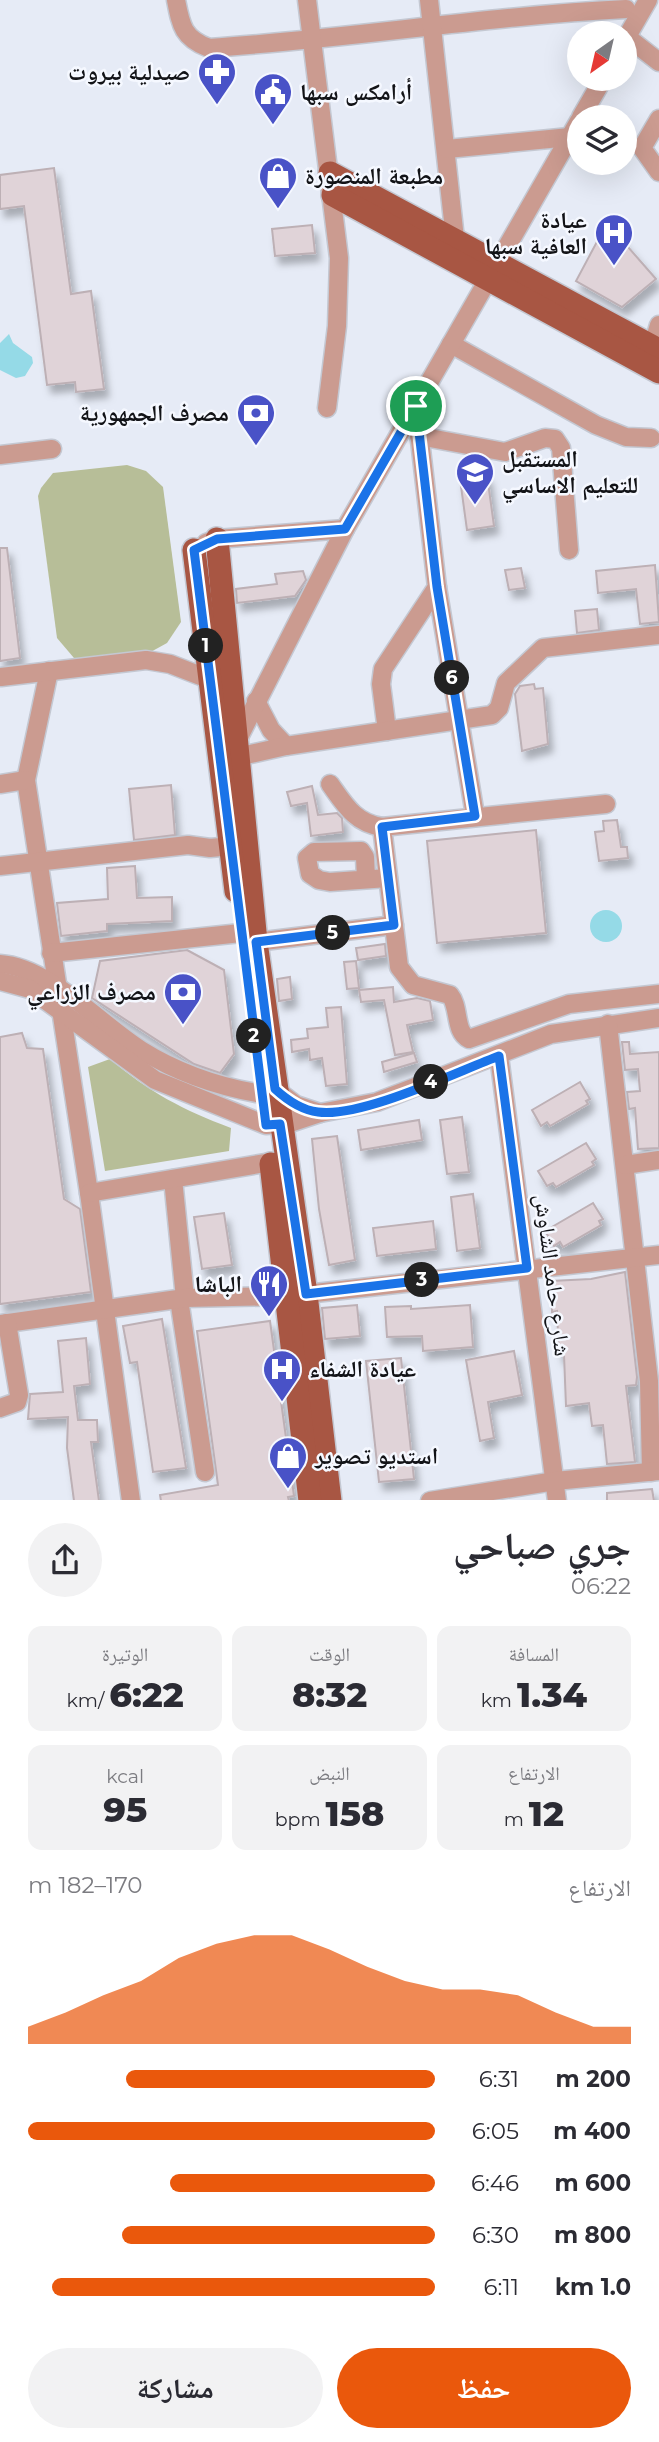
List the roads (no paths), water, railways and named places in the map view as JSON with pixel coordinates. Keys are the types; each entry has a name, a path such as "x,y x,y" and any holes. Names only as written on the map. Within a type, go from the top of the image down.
{"main road":[{"path":"331,184 455,239 493,270"},
{"path":"331,184 655,352"},
{"path":"217,539 230,750 249,937 297,1295 330,1500"},
{"path":"194,550 211,680 230,750"},
{"path":"273,1125 271,1162 297,1295 310,1500"}],"street":[{"path":"176,0 182,31 194,42 209,48 310,41 431,24 638,7"},
{"path":"307,0 310,41 340,258 327,408"},
{"path":"429,0 455,239"},
{"path":"608,0 638,7"},
{"path":"637,47 659,62"},
{"path":"659,119 642,148 659,172"},
{"path":"447,149 567,137"},
{"path":"230,750 345,529 567,142"},
{"path":"451,344 596,425 626,437 652,438"},
{"path":"416,406 437,587 475,816"},
{"path":"419,436 505,452 545,439 555,439 561,448 569,550"},
{"path":"0,455 52,449"},
{"path":"194,550 217,539 345,529"},
{"path":"387,731 381,684 383,669 437,587"},
{"path":"230,750 286,746 496,712 506,683 543,648 659,635"},
{"path":"1,677 146,660 170,664 211,680"},
{"path":"48,671 26,780 36,863 60,990 131,1500"},
{"path":"256,701 271,730 286,746"},
{"path":"0,783 26,780"},
{"path":"330,784 360,821 382,827 606,804"},
{"path":"382,827 402,975 413,985 450,995 456,1003 465,1038 569,1004 659,994"},
{"path":"0,866 188,845 206,837 238,839"},
{"path":"366,879 388,878"},
{"path":"51,953 394,925"},
{"path":"0,964 37,975 142,1050 174,1067 230,1089 269,1092 320,1113"},
{"path":"0,981 30,989 155,1080 273,1125 377,1102 551,1034 659,1018"},
{"path":"429,1500 555,1481 655,1471 654,1381 635,1257 608,1024"},
{"name":"شارع حامد الشاوش","path":"499,1056 557,1500"},
{"path":"625,1165 659,1160"},
{"path":"89,1193 271,1162"},
{"path":"173,1178 182,1299 205,1472"},
{"path":"0,1408 17,1402 19,1395 4,1323 182,1299 297,1295 659,1255"}],"water":[{"path":"9,334 13,343 32,357 33,363 25,376 16,378 0,370 0,343"},
{"path":"606,910 617,915 622,926 617,937 606,942 595,937 590,926 595,915"}],"place":[{"name":"صيدلية بيروت","path":"217,106"},
{"name":"أرامكس سبها","path":"273,126"},
{"name":"مطبعة المنصورة","path":"278,210"},
{"name":"عيادة العافية سبها","path":"614,267"},
{"name":"مصرف الجمهورية","path":"256,447"},
{"name":"المستقبل للتعليم الاساسي","path":"475,506"},
{"name":"مصرف الزراعي","path":"183,1026"},
{"name":"الباشا","path":"269,1318"},
{"name":"عيادة الشفاء","path":"282,1403"},
{"name":"استديو تصوير","path":"288,1490"}]}
